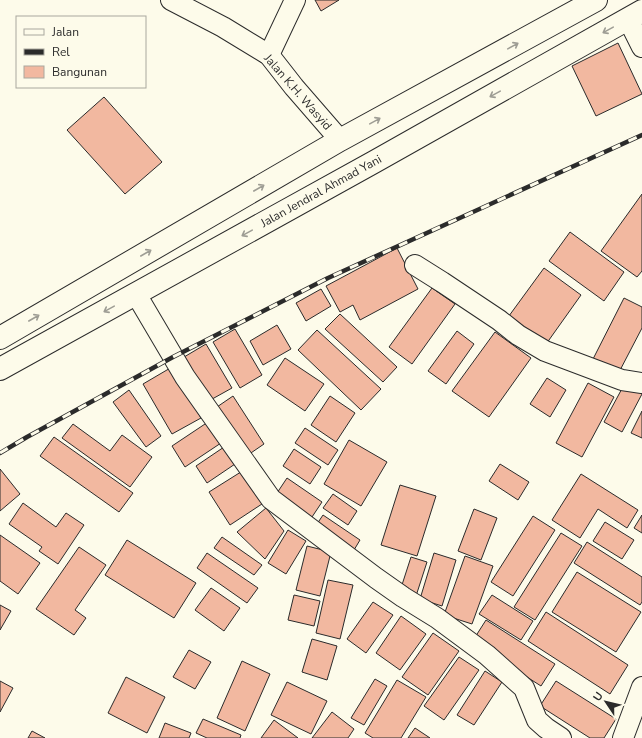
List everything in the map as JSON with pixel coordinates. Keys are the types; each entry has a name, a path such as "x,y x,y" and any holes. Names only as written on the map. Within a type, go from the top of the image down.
{"highway":[{"path":"0,338 340,140 596,0"},
{"name":"Jalan Jendral Ahmad Yani","path":"0,369 635,15"}],"street":[{"name":"Jalan K.H. Wasyid","path":"171,0 224,27 269,55 294,87 340,140"},
{"path":"269,55 296,0"},
{"path":"635,15 642,47"},
{"path":"415,265 499,320 518,335 545,351 622,380 642,383"},
{"path":"136,294 185,377 271,499 376,578 437,618 486,655 524,688 537,720 561,738"},
{"path":"623,738 642,687"}],"building":[{"path":"315,0 339,0 321,11"},
{"path":"618,43 642,94 596,116 572,66"},
{"path":"104,97 162,162 125,194 67,130"},
{"path":"642,194 642,271 637,277 601,251"},
{"path":"570,232 624,272 604,301 549,261"},
{"path":"397,248 418,289 360,320 353,305 340,312 326,286"},
{"path":"544,268 581,295 544,347 506,320"},
{"path":"432,288 455,304 412,364 389,347"},
{"path":"321,289 331,306 306,321 296,303"},
{"path":"624,298 642,307 642,328 617,376 591,363"},
{"path":"340,314 397,367 383,382 325,329"},
{"path":"277,325 291,349 263,365 250,341"},
{"path":"235,329 262,375 240,388 213,342"},
{"path":"317,330 381,389 361,410 298,350"},
{"path":"457,331 474,344 446,384 428,371"},
{"path":"495,332 531,358 489,417 452,391"},
{"path":"206,344 232,388 205,403 179,360"},
{"path":"285,358 324,384 305,411 267,385"},
{"path":"172,367 201,418 172,434 143,384"},
{"path":"547,378 566,390 550,417 530,404"},
{"path":"588,383 614,397 582,457 556,443"},
{"path":"625,383 642,392 642,394 622,432 604,422"},
{"path":"129,390 161,436 146,447 113,402"},
{"path":"233,396 264,444 245,457 214,409"},
{"path":"330,396 355,413 336,442 311,425"},
{"path":"642,411 642,438 631,433"},
{"path":"211,420 224,441 185,467 172,446"},
{"path":"73,424 110,451 122,435 152,457 130,487 62,438"},
{"path":"305,428 338,450 328,465 295,443"},
{"path":"54,437 133,493 119,512 40,456"},
{"path":"349,440 387,462 361,506 324,484"},
{"path":"227,445 238,462 207,483 196,466"},
{"path":"294,449 321,467 310,484 283,466"},
{"path":"500,464 529,482 518,500 489,481"},
{"path":"0,469 20,494 0,511"},
{"path":"244,470 265,502 230,525 209,492"},
{"path":"581,474 638,510 627,528 598,509 580,538 552,520"},
{"path":"287,478 322,502 308,523 273,499"},
{"path":"400,485 436,496 417,556 381,545"},
{"path":"333,494 357,511 348,525 323,508"},
{"path":"23,503 56,527 66,513 84,525 58,564 39,551 42,547 9,524"},
{"path":"266,508 284,531 265,559 237,532"},
{"path":"474,509 497,518 481,560 458,551"},
{"path":"323,515 360,540 351,555 313,530"},
{"path":"642,515 642,533 634,528"},
{"path":"533,516 555,530 513,596 491,582"},
{"path":"605,522 634,540 622,559 593,541"},
{"path":"288,530 306,541 286,574 268,563"},
{"path":"561,533 582,546 535,620 514,607"},
{"path":"0,535 40,563 18,594 0,581"},
{"path":"222,537 262,565 254,575 214,548"},
{"path":"127,540 196,583 174,618 105,575"},
{"path":"587,542 642,577 642,602 640,605 574,563"},
{"path":"307,546 331,552 320,596 296,590"},
{"path":"79,547 106,565 75,610 86,618 74,635 36,609"},
{"path":"207,553 258,588 247,603 197,568"},
{"path":"434,553 456,560 442,606 420,599"},
{"path":"465,556 493,566 472,624 444,615"},
{"path":"411,557 427,562 416,596 400,591"},
{"path":"577,572 641,612 616,652 552,612"},
{"path":"328,580 353,585 340,639 316,633"},
{"path":"211,588 240,608 224,631 195,610"},
{"path":"294,595 320,601 314,626 288,620"},
{"path":"492,595 533,621 521,640 479,614"},
{"path":"373,602 393,615 366,653 347,639"},
{"path":"0,605 11,611 0,630"},
{"path":"546,612 628,665 610,694 528,641"},
{"path":"401,616 426,634 400,670 376,653"},
{"path":"486,620 555,664 541,686 472,642"},
{"path":"433,633 459,651 428,695 402,677"},
{"path":"312,639 337,646 327,680 302,672"},
{"path":"189,650 211,662 195,689 173,677"},
{"path":"459,657 479,670 444,720 424,706"},
{"path":"242,661 270,674 245,731 217,718"},
{"path":"485,671 502,682 474,725 457,715"},
{"path":"126,677 165,697 147,733 108,713"},
{"path":"375,679 387,686 364,725 351,718"},
{"path":"397,680 426,697 401,738 373,738 365,733"},
{"path":"0,681 13,688 0,712"},
{"path":"556,681 616,719 604,738 590,738 540,706"},
{"path":"287,682 327,701 311,734 271,715"},
{"path":"332,712 354,729 348,738 312,738"},
{"path":"203,719 241,735 240,738 207,738 196,733"},
{"path":"274,720 298,738 261,738"},
{"path":"165,723 191,733 189,738 159,738"},
{"path":"415,728 430,738 408,738"},
{"path":"32,731 45,738 28,738"}],"railway":[{"path":"0,453 173,357 328,278 642,135"}]}
